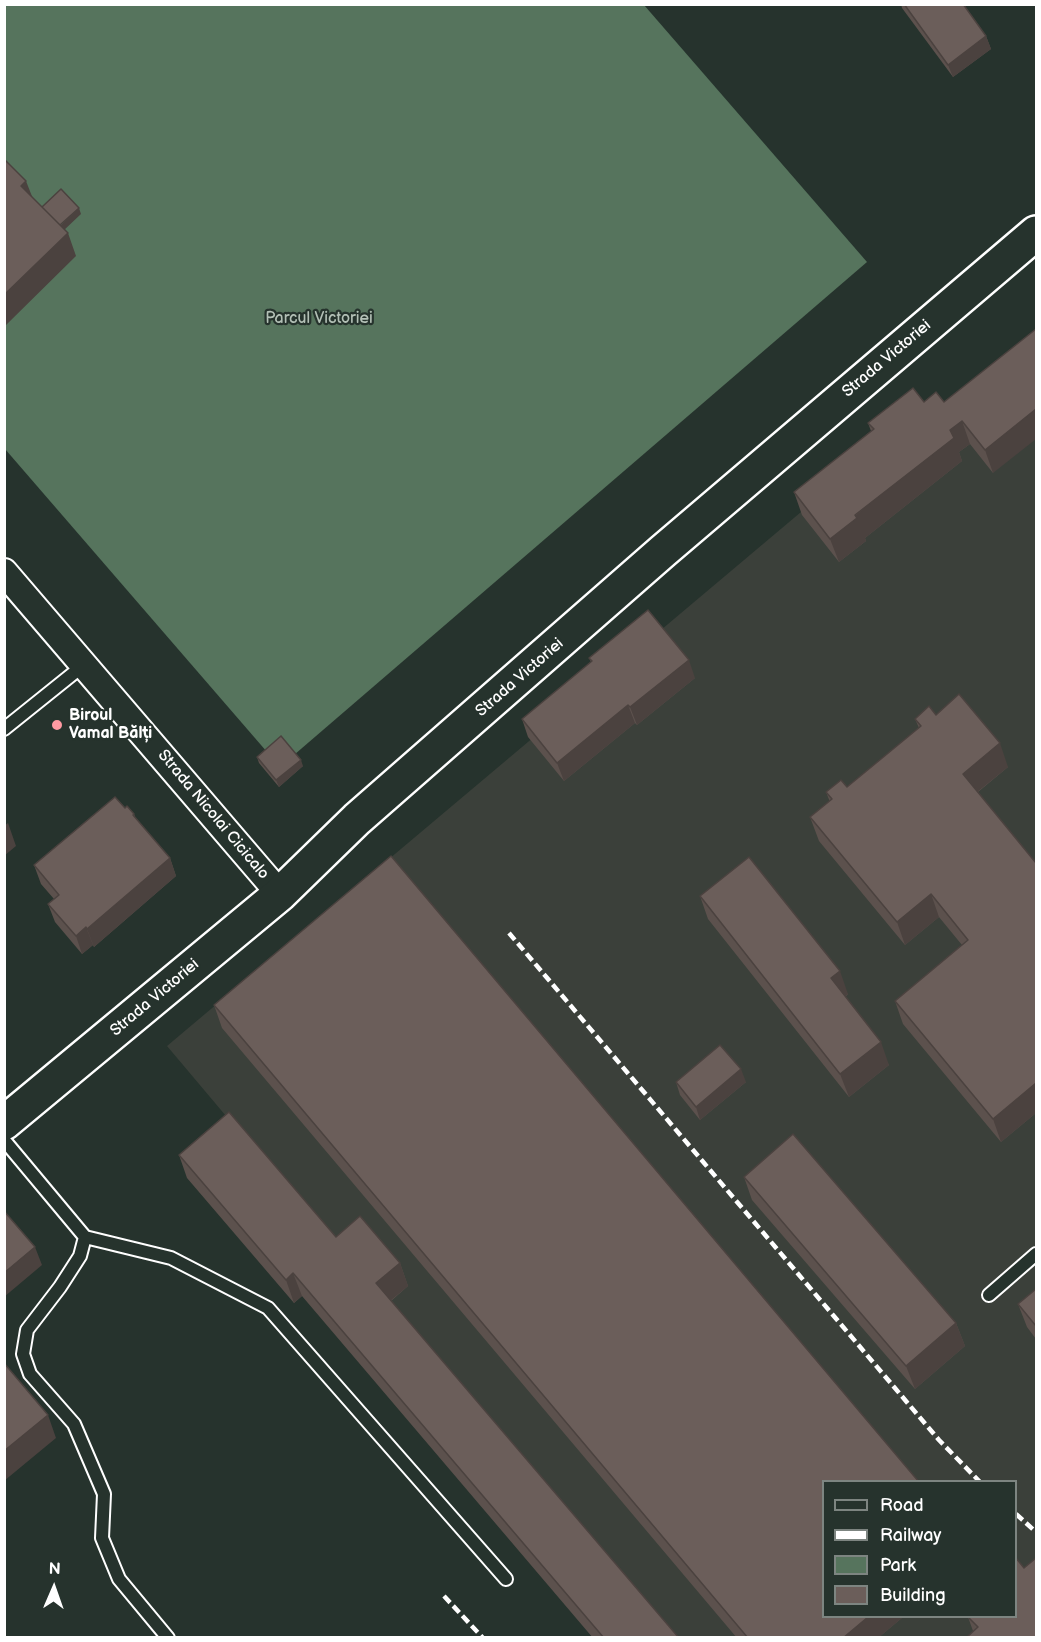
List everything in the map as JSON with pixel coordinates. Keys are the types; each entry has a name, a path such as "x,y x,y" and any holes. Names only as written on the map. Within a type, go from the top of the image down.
{"street":[{"name":"Strada Victoriei","path":"4,1123 280,894 366,811 751,476 1036,233"},
{"name":"Strada Nicolai Cicicalo","path":"4,572 280,894"}],"lane":[{"path":"4,729 85,664"},
{"path":"4,1140 85,1237 171,1258 268,1308 506,1579"},
{"path":"85,1237 80,1256 27,1330 23,1354 30,1374 74,1424 104,1494 102,1538 118,1579 168,1638"},
{"path":"989,1295 1036,1254"}],"shaded area":[{"path":"1036,362 1036,1637 665,1637 167,1046 934,400 955,425"}],"green space":[{"name":"Parcul Victoriei","path":"4,5 644,5 867,262 280,767 5,449"}],"building":[{"path":"904,4 963,4 986,36 948,65"},
{"path":"4,159 26,181 21,186 68,233 4,295"},
{"path":"61,189 79,208 60,225 42,207"},
{"path":"1036,329 1036,409 985,450 962,421 950,430 954,438 855,515 857,518 830,539 794,492 874,429 868,423 913,388 924,402 936,392 944,402"},
{"path":"648,610 689,660 630,707 628,705 557,763 522,719 592,661 589,658"},
{"path":"959,694 1000,743 963,774 1036,863 1036,1083 993,1119 895,1001 968,940 931,894 897,922 810,817 832,799 826,792 841,780 847,787 921,726 915,719 929,706 936,715"},
{"path":"281,736 301,760 276,780 257,757"},
{"path":"115,797 125,808 127,806 170,858 76,936 48,904 59,895 34,865"},
{"path":"391,856 917,1480 822,1480 822,1618 867,1618 843,1638 748,1638 214,1005"},
{"path":"749,857 840,971 831,978 881,1042 840,1074 700,896"},
{"path":"720,1045 741,1069 696,1107 676,1082"},
{"path":"229,1112 336,1237 360,1216 400,1263 376,1283 679,1638 604,1638 293,1273 286,1280 179,1155"},
{"path":"793,1134 956,1323 906,1366 744,1177"},
{"path":"4,1211 35,1247 4,1273"},
{"path":"1036,1289 1036,1326 1018,1304"},
{"path":"4,1363 48,1415 4,1451"},
{"path":"1036,1558 1036,1638 966,1638 978,1627 969,1618 1017,1618 1017,1559 1024,1568"}],"railway":[{"path":"509,933 939,1440 978,1480"},
{"path":"1017,1515 1036,1532"},
{"path":"444,1596 483,1638"}],"place":[{"name":"Biroul Vamal Bălți","path":"57,725"}]}
